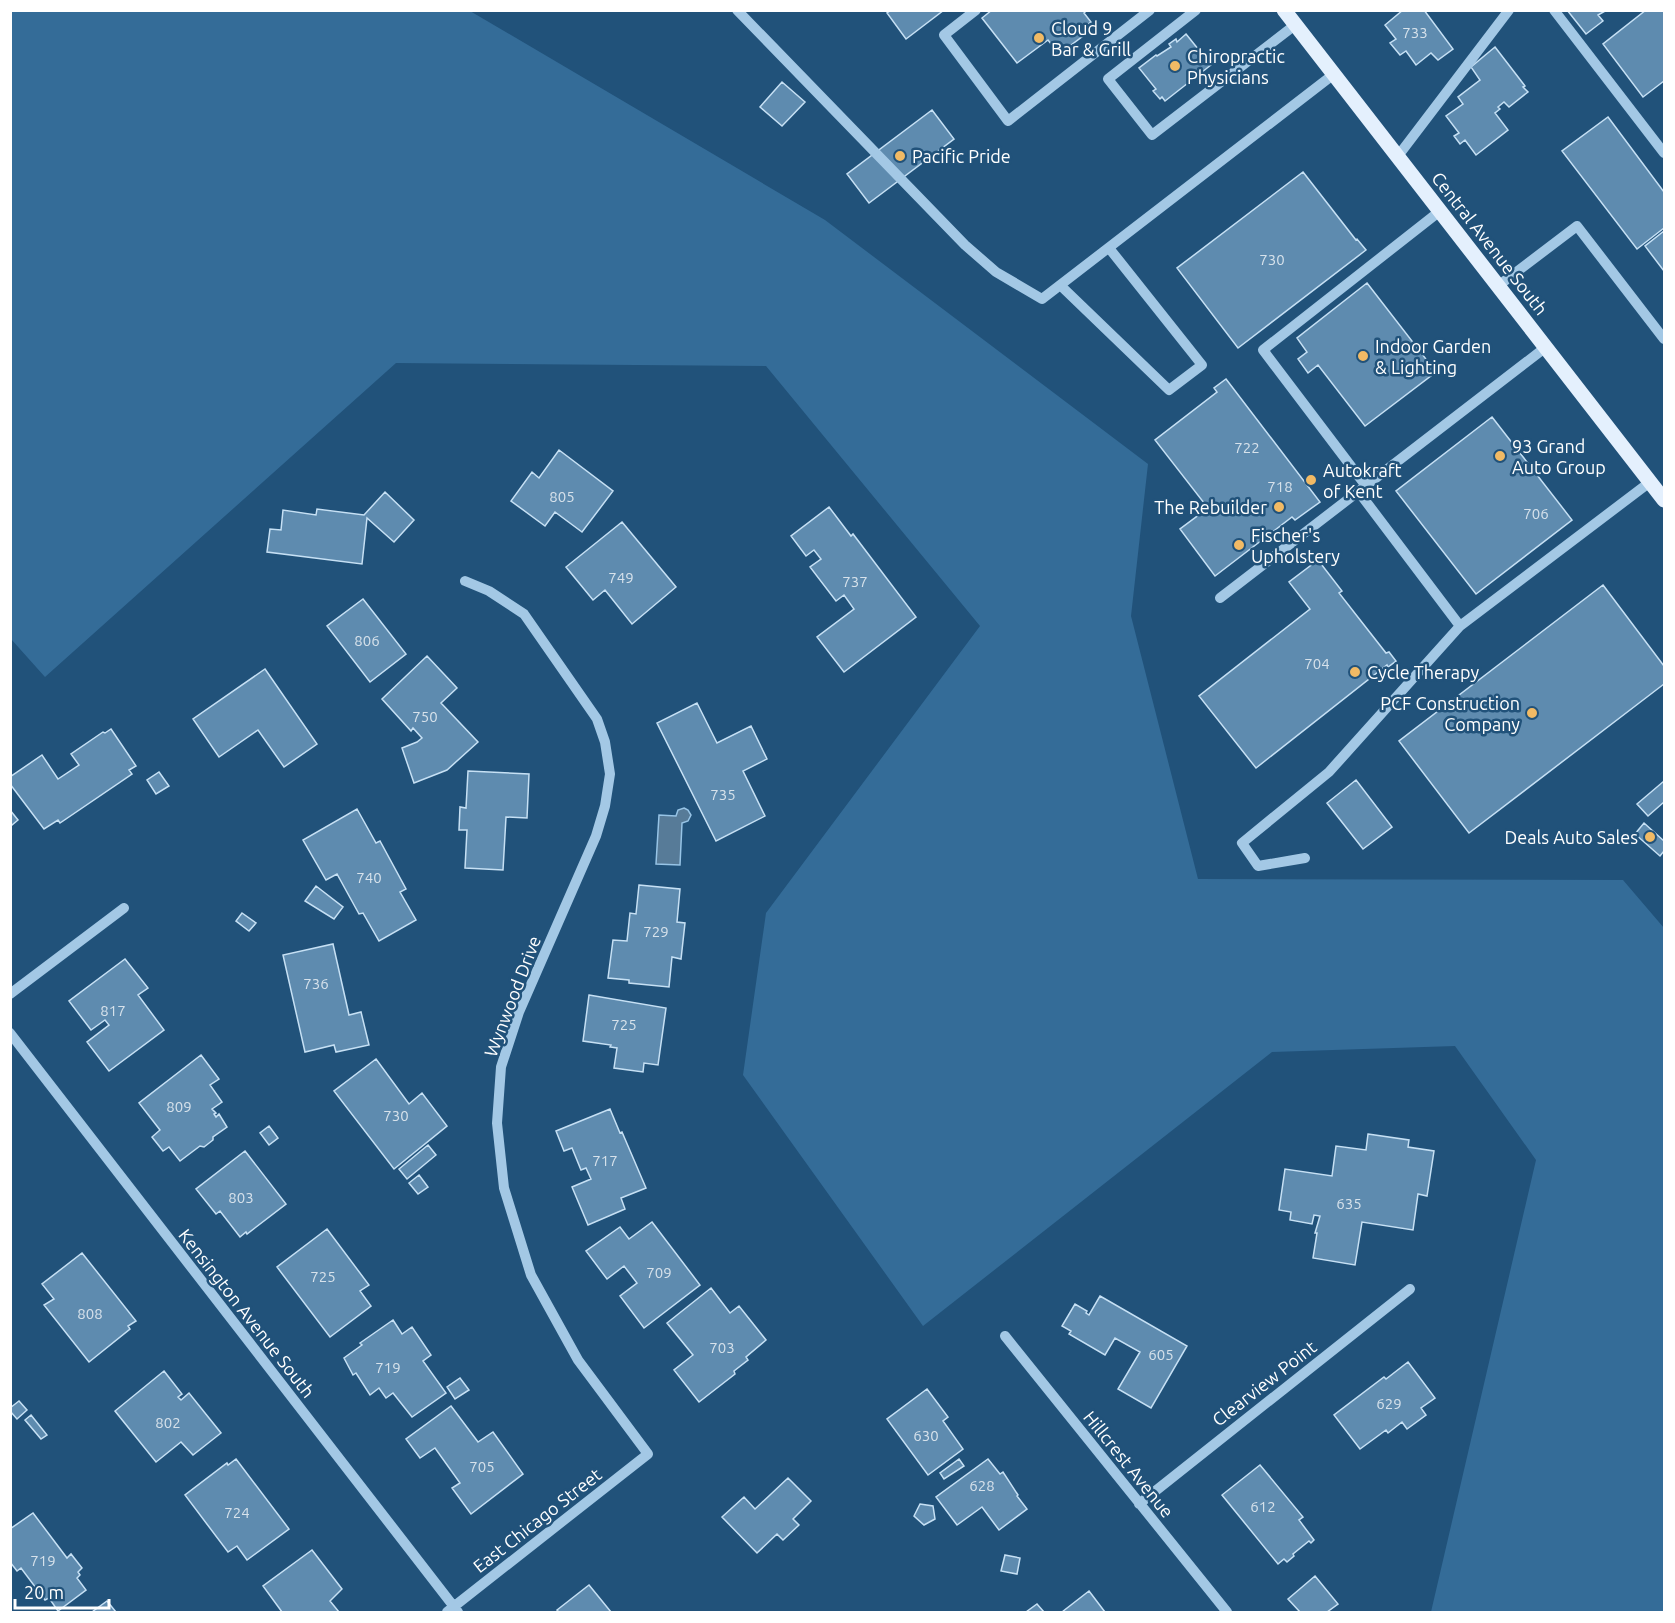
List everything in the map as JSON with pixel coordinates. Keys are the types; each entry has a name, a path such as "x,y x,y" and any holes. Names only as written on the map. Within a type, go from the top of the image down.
{"main road":[{"name":"Central Avenue South","path":"1284,10 1665,500"}],"street":[{"path":"737,10 965,245 996,272 1042,299 1334,74"},
{"path":"976,10 944,35 1008,121 1150,10"},
{"path":"1196,10 1108,79 1152,135 1295,25"},
{"path":"1398,156 1509,10"},
{"path":"1554,10 1665,153"},
{"path":"1440,211 1263,350 1460,626"},
{"path":"1498,286 1577,226 1665,339"},
{"path":"1060,285 1168,390 1202,365 1109,248"},
{"path":"1220,598 1546,347"},
{"path":"1305,858 1258,866 1242,843 1329,772 1460,626 1650,482"},
{"name":"Wynwood Drive","path":"465,581 489,591 524,614 597,719 605,742 610,774 605,806 596,836 519,1012 501,1067 497,1123 504,1188 531,1275 578,1360 648,1454"},
{"path":"10,994 124,908"},
{"name":"Kensington Avenue South","path":"10,1033 453,1611"},
{"name":"Clearview Point","path":"1139,1504 1410,1289"},
{"name":"Hillcrest Avenue","path":"1005,1336 1227,1612"},
{"name":"East Chicago Street","path":"453,1611 648,1454"}],"shaded area":[{"path":"11,10 470,11 825,220 1148,464 1131,616 1198,879 1623,880 1664,928 1664,1612 1431,1612 1536,1160 1455,1046 1272,1052 923,1326 743,1075 766,913 980,626 766,366 396,363 45,677 11,639"},
{"path":"684,808 691,815 688,821 682,823 680,865 656,864 659,815 676,816 678,810"}],"building":[{"path":"891,10 944,10 906,39 887,13"},
{"name":"Cloud 9 Bar & Grill","path":"992,10 1087,10 1084,13 1091,22 1079,31 1083,36 1059,54 1048,40 1017,63 982,18"},
{"path":"1403,10 1424,10 1453,49 1438,60 1431,53 1416,65 1406,51 1400,55 1390,43 1396,39 1385,25"},
{"path":"1567,10 1607,10 1598,15 1603,21 1586,34"},
{"path":"1646,10 1664,10 1664,81 1643,97 1603,44"},
{"name":"Chiropractic Physicians","path":"1186,34 1211,65 1165,101 1153,91 1156,89 1139,68 1171,47 1169,44 1176,39 1177,42"},
{"path":"1495,47 1528,92 1509,107 1504,102 1498,107 1500,109 1495,113 1508,130 1476,155 1465,140 1460,144 1454,136 1459,133 1446,116 1463,104 1458,97 1480,80 1471,67"},
{"path":"782,82 805,102 782,126 760,107"},
{"name":"Pacific Pride","path":"932,110 954,139 869,203 847,174"},
{"path":"1608,117 1664,192 1664,228 1637,249 1562,151"},
{"path":"1303,172 1366,250 1238,348 1177,268"},
{"path":"1664,231 1664,271 1645,246"},
{"name":"Indoor Garden & Lighting","path":"1367,283 1436,372 1365,426 1318,365 1308,373 1298,359 1307,352 1297,338"},
{"path":"1226,379 1320,502 1295,520 1292,517 1215,576 1180,529 1208,508 1155,440 1217,392 1214,388"},
{"path":"1492,417 1572,520 1476,594 1396,491"},
{"path":"559,450 613,491 582,532 555,512 545,526 511,501 532,472 539,478"},
{"path":"385,492 414,520 394,542 367,518 362,564 267,552 270,529 281,530 283,510 316,515 317,509 364,515"},
{"path":"829,507 851,536 853,534 916,617 844,672 817,637 854,609 844,595 836,601 810,567 821,559 814,550 806,556 791,536"},
{"path":"622,522 676,587 632,624 605,590 593,600 566,567"},
{"path":"1318,560 1342,591 1339,593 1386,653 1389,652 1396,661 1388,667 1387,665 1256,768 1199,696 1310,609 1289,582"},
{"name":"PCF Construction Company","path":"1603,585 1664,666 1664,684 1469,833 1399,741"},
{"path":"363,599 406,654 370,682 327,626"},
{"path":"427,656 457,688 441,703 478,742 447,770 414,783 402,748 422,738 413,728 411,731 382,699"},
{"path":"265,669 317,744 284,767 258,730 219,757 193,719"},
{"path":"697,703 717,743 751,726 767,759 743,771 765,816 716,841 657,723"},
{"path":"111,729 136,766 129,770 132,774 60,823 58,820 44,829 10,784 10,777 42,755 58,779 79,765 71,754"},
{"path":"468,771 529,774 527,818 506,817 503,870 465,868 467,830 459,830 460,807 466,808"},
{"path":"159,772 169,786 156,794 147,780"},
{"path":"1356,780 1392,827 1363,849 1327,803"},
{"path":"1664,781 1664,802 1648,816 1637,804"},
{"path":"357,809 376,843 380,841 406,889 400,892 416,920 379,941 363,913 359,914 337,874 326,880 303,840"},
{"path":"10,810 18,820 12,825 10,823"},
{"name":"Deals Auto Sales","path":"1644,823 1664,841 1664,851 1660,856 1635,834"},
{"path":"639,885 680,889 677,922 685,923 681,959 672,957 669,987 629,983 629,980 608,978 613,940 627,941 630,913 636,914"},
{"path":"316,886 343,907 334,919 305,901"},
{"path":"242,913 256,923 249,931 236,921"},
{"path":"333,944 349,1015 361,1012 369,1045 336,1052 334,1045 305,1052 283,955"},
{"path":"125,959 148,988 138,995 164,1030 109,1071 87,1042 109,1025 105,1020 91,1030 69,1001"},
{"path":"589,995 666,1008 658,1065 644,1063 643,1072 614,1068 617,1048 583,1041"},
{"path":"201,1055 219,1079 210,1085 222,1102 212,1109 216,1117 219,1114 227,1127 204,1147 200,1146 180,1161 169,1147 163,1151 152,1137 160,1130 139,1103"},
{"path":"376,1059 409,1104 422,1093 447,1126 394,1169 334,1091"},
{"path":"610,1109 646,1188 621,1198 625,1209 588,1225 572,1187 591,1179 586,1168 581,1170 572,1148 564,1151 556,1131"},
{"path":"269,1126 278,1138 269,1145 260,1133"},
{"path":"1368,1134 1409,1140 1408,1147 1434,1151 1427,1196 1418,1194 1413,1230 1362,1222 1355,1265 1313,1258 1317,1233 1315,1233 1320,1216 1314,1215 1312,1224 1290,1220 1291,1212 1279,1210 1285,1169 1332,1176 1336,1146 1366,1150"},
{"path":"428,1145 436,1155 407,1179 399,1169"},
{"path":"245,1151 286,1204 240,1237 220,1211 216,1214 196,1189"},
{"path":"419,1175 428,1187 418,1194 409,1183"},
{"path":"652,1222 700,1285 644,1328 620,1296 637,1283 624,1266 607,1279 586,1251 620,1227 629,1239"},
{"path":"327,1229 369,1285 360,1291 371,1306 330,1337 277,1267"},
{"path":"82,1253 136,1321 128,1326 130,1329 89,1362 44,1305 54,1299 42,1284"},
{"path":"711,1288 730,1313 739,1306 766,1340 746,1357 748,1360 734,1371 735,1374 699,1402 674,1370 693,1355 667,1323"},
{"path":"1100,1296 1187,1346 1151,1408 1118,1389 1140,1352 1115,1338 1105,1355 1069,1334 1071,1331 1062,1326 1075,1304 1087,1311 1089,1315"},
{"path":"393,1320 402,1334 412,1327 431,1355 423,1361 446,1393 412,1417 393,1393 386,1398 379,1388 370,1395 356,1373 353,1375 344,1358 362,1345 360,1343"},
{"path":"1408,1362 1435,1398 1421,1408 1426,1415 1407,1429 1402,1422 1388,1433 1386,1430 1360,1449 1334,1415"},
{"path":"164,1371 182,1394 178,1397 181,1400 189,1393 221,1433 193,1455 181,1442 156,1462 115,1411"},
{"path":"460,1378 469,1390 455,1399 447,1387"},
{"path":"927,1389 948,1417 943,1421 963,1449 928,1475 887,1419"},
{"path":"19,1401 27,1410 17,1419 10,1408"},
{"path":"451,1406 478,1442 493,1432 523,1474 471,1514 452,1488 460,1483 435,1448 420,1458 406,1439"},
{"path":"31,1415 47,1435 41,1439 25,1420"},
{"path":"236,1459 289,1529 247,1560 237,1546 228,1552 185,1495 227,1463 228,1465"},
{"path":"959,1459 964,1466 944,1479 940,1473"},
{"path":"988,1459 1000,1474 1003,1472 1027,1509 999,1530 982,1507 957,1525 936,1497"},
{"path":"1260,1465 1303,1517 1299,1520 1314,1540 1311,1543 1309,1541 1293,1554 1294,1556 1287,1562 1284,1559 1278,1564 1222,1495"},
{"path":"788,1478 811,1501 793,1519 799,1525 783,1540 777,1534 757,1553 722,1517 744,1497 755,1509"},
{"path":"920,1504 933,1506 935,1519 924,1525 914,1516"},
{"path":"33,1513 67,1558 71,1554 82,1568 77,1578 86,1590 58,1611 49,1598 45,1600 21,1568 17,1571 10,1562 10,1529"},
{"path":"312,1550 342,1589 330,1601 339,1612 282,1612 263,1586"},
{"path":"1005,1555 1020,1558 1017,1574 1001,1571"},
{"path":"1315,1576 1338,1604 1327,1612 1300,1612 1288,1599"},
{"path":"589,1585 611,1612 559,1612 557,1610"},
{"path":"1089,1591 1105,1612 1062,1612"},
{"path":"107,1601 116,1612 92,1612"},
{"path":"1037,1604 1044,1612 1026,1612"}],"place":[{"name":"Cloud 9 Bar & Grill","path":"1039,38"},
{"name":"Chiropractic Physicians","path":"1175,66"},
{"name":"Pacific Pride","path":"900,156"},
{"name":"Indoor Garden & Lighting","path":"1363,356"},
{"name":"93 Grand Auto Group","path":"1500,456"},
{"name":"Autokraft of Kent","path":"1311,480"},
{"name":"The Rebuilder","path":"1279,507"},
{"name":"Fischer's Upholstery","path":"1239,545"},
{"name":"Cycle Therapy","path":"1355,672"},
{"name":"PCF Construction Company","path":"1532,713"},
{"name":"Deals Auto Sales","path":"1650,837"}]}
